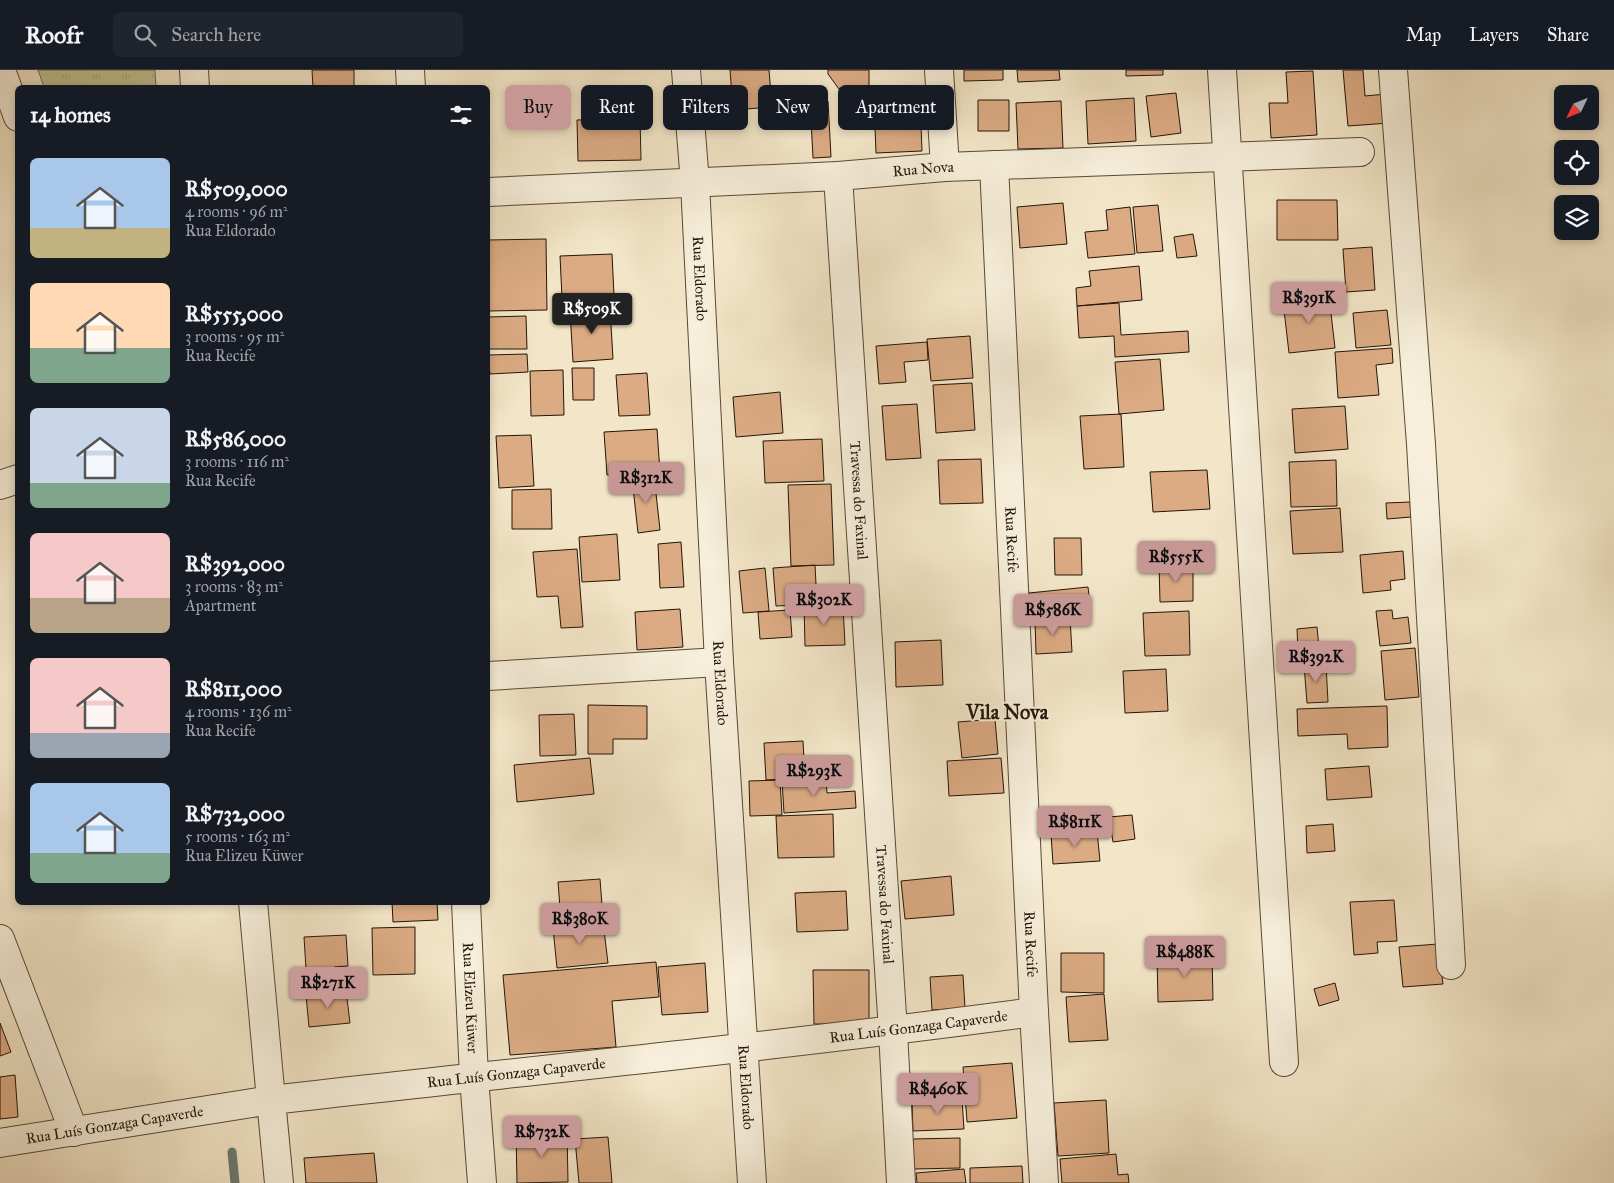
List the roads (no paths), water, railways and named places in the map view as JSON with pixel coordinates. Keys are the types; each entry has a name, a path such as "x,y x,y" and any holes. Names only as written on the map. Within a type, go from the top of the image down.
{"street":[{"path":"1,70 15,109"},
{"path":"194,70 195,85"},
{"path":"410,70 411,85"},
{"name":"Rua Eldorado","path":"686,70 695,183 719,662 752,1183"},
{"path":"939,70 945,167"},
{"path":"1222,70 1284,1062"},
{"path":"1393,70 1421,444 1451,965"},
{"name":"Rua Nova","path":"490,192 838,176 945,167 1360,152"},
{"name":"Rua Recife","path":"994,165 1034,1012 1044,1183"},
{"name":"Travessa do Faxinal","path":"838,176 893,1031 901,1183"},
{"path":"0,485 15,480"},
{"path":"490,676 719,662"},
{"path":"253,905 279,1183"},
{"name":"Rua Elizeu Küwer","path":"466,905 474,1077 482,1183"},
{"path":"0,939 74,1132"},
{"name":"Rua Luís Gonzaga Capaverde","path":"0,1143 271,1100 744,1049 1034,1012"}],"waterway":[{"path":"232,1152 235,1183"}],"district":[{"name":"Vila Nova","path":"1007,712"}]}
